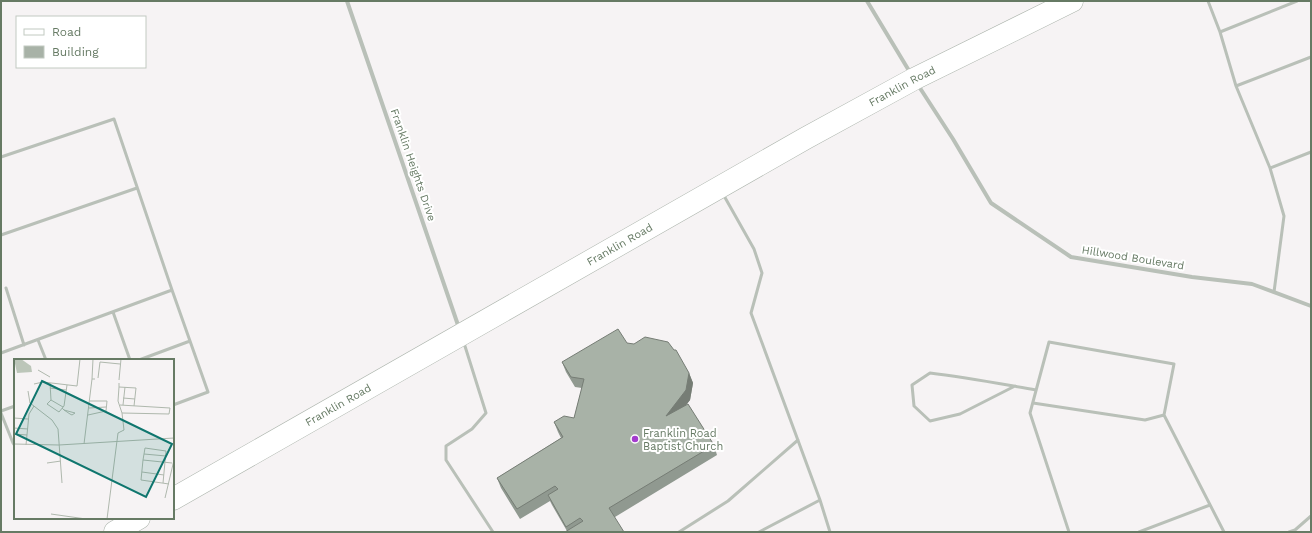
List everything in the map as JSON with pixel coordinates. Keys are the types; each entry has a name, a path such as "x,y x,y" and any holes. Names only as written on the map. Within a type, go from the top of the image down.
{"main road":[{"name":"Franklin Road","path":"174,498 719,187 914,79 1072,1"},
{"path":"115,532 137,519"}],"street":[{"name":"Franklin Heights Drive","path":"347,1 461,334"},
{"name":"Hillwood Boulevard","path":"866,1 953,139 991,203 1071,256 1192,277 1252,284 1311,306"}],"lane":[{"path":"1208,1 1220,32 1236,86 1270,168 1284,216 1274,292"},
{"path":"1220,32 1297,1"},
{"path":"1236,86 1311,57"},
{"path":"1,157 114,119 208,392 174,405"},
{"path":"1270,168 1311,152"},
{"path":"719,187 754,249 762,273 751,313 820,500 830,532"},
{"path":"1,235 137,188"},
{"path":"6,288 24,345"},
{"path":"1,353 172,290"},
{"path":"113,312 130,359"},
{"path":"461,334 486,413 472,429 446,446 446,460 493,532"},
{"path":"38,340 46,359"},
{"path":"142,359 190,341"},
{"path":"1069,532 1030,413 1049,342 1174,364 1164,416 1224,532"},
{"path":"1014,386 960,414 930,421 914,406 912,385 930,373 1014,386 1036,390"},
{"path":"1033,402 1145,420 1164,416"},
{"path":"14,406 1,412 14,444"},
{"path":"679,532 728,501 798,440"},
{"path":"759,532 820,500"},
{"path":"1139,532 1210,505"},
{"path":"1289,532 1295,531 1311,516"}],"building":[{"name":"Franklin Road Baptist Church","path":"618,329 627,343 634,344 645,337 668,342 674,350 676,350 689,373 686,390 666,416 688,404 714,445 609,508 624,532 565,532 583,521 580,518 566,527 548,495 558,489 555,486 517,509 497,478 563,437 554,422 564,416 574,418 584,379 571,377 562,362"}],"place":[{"name":"Franklin Road Baptist Church","path":"635,439"}]}
